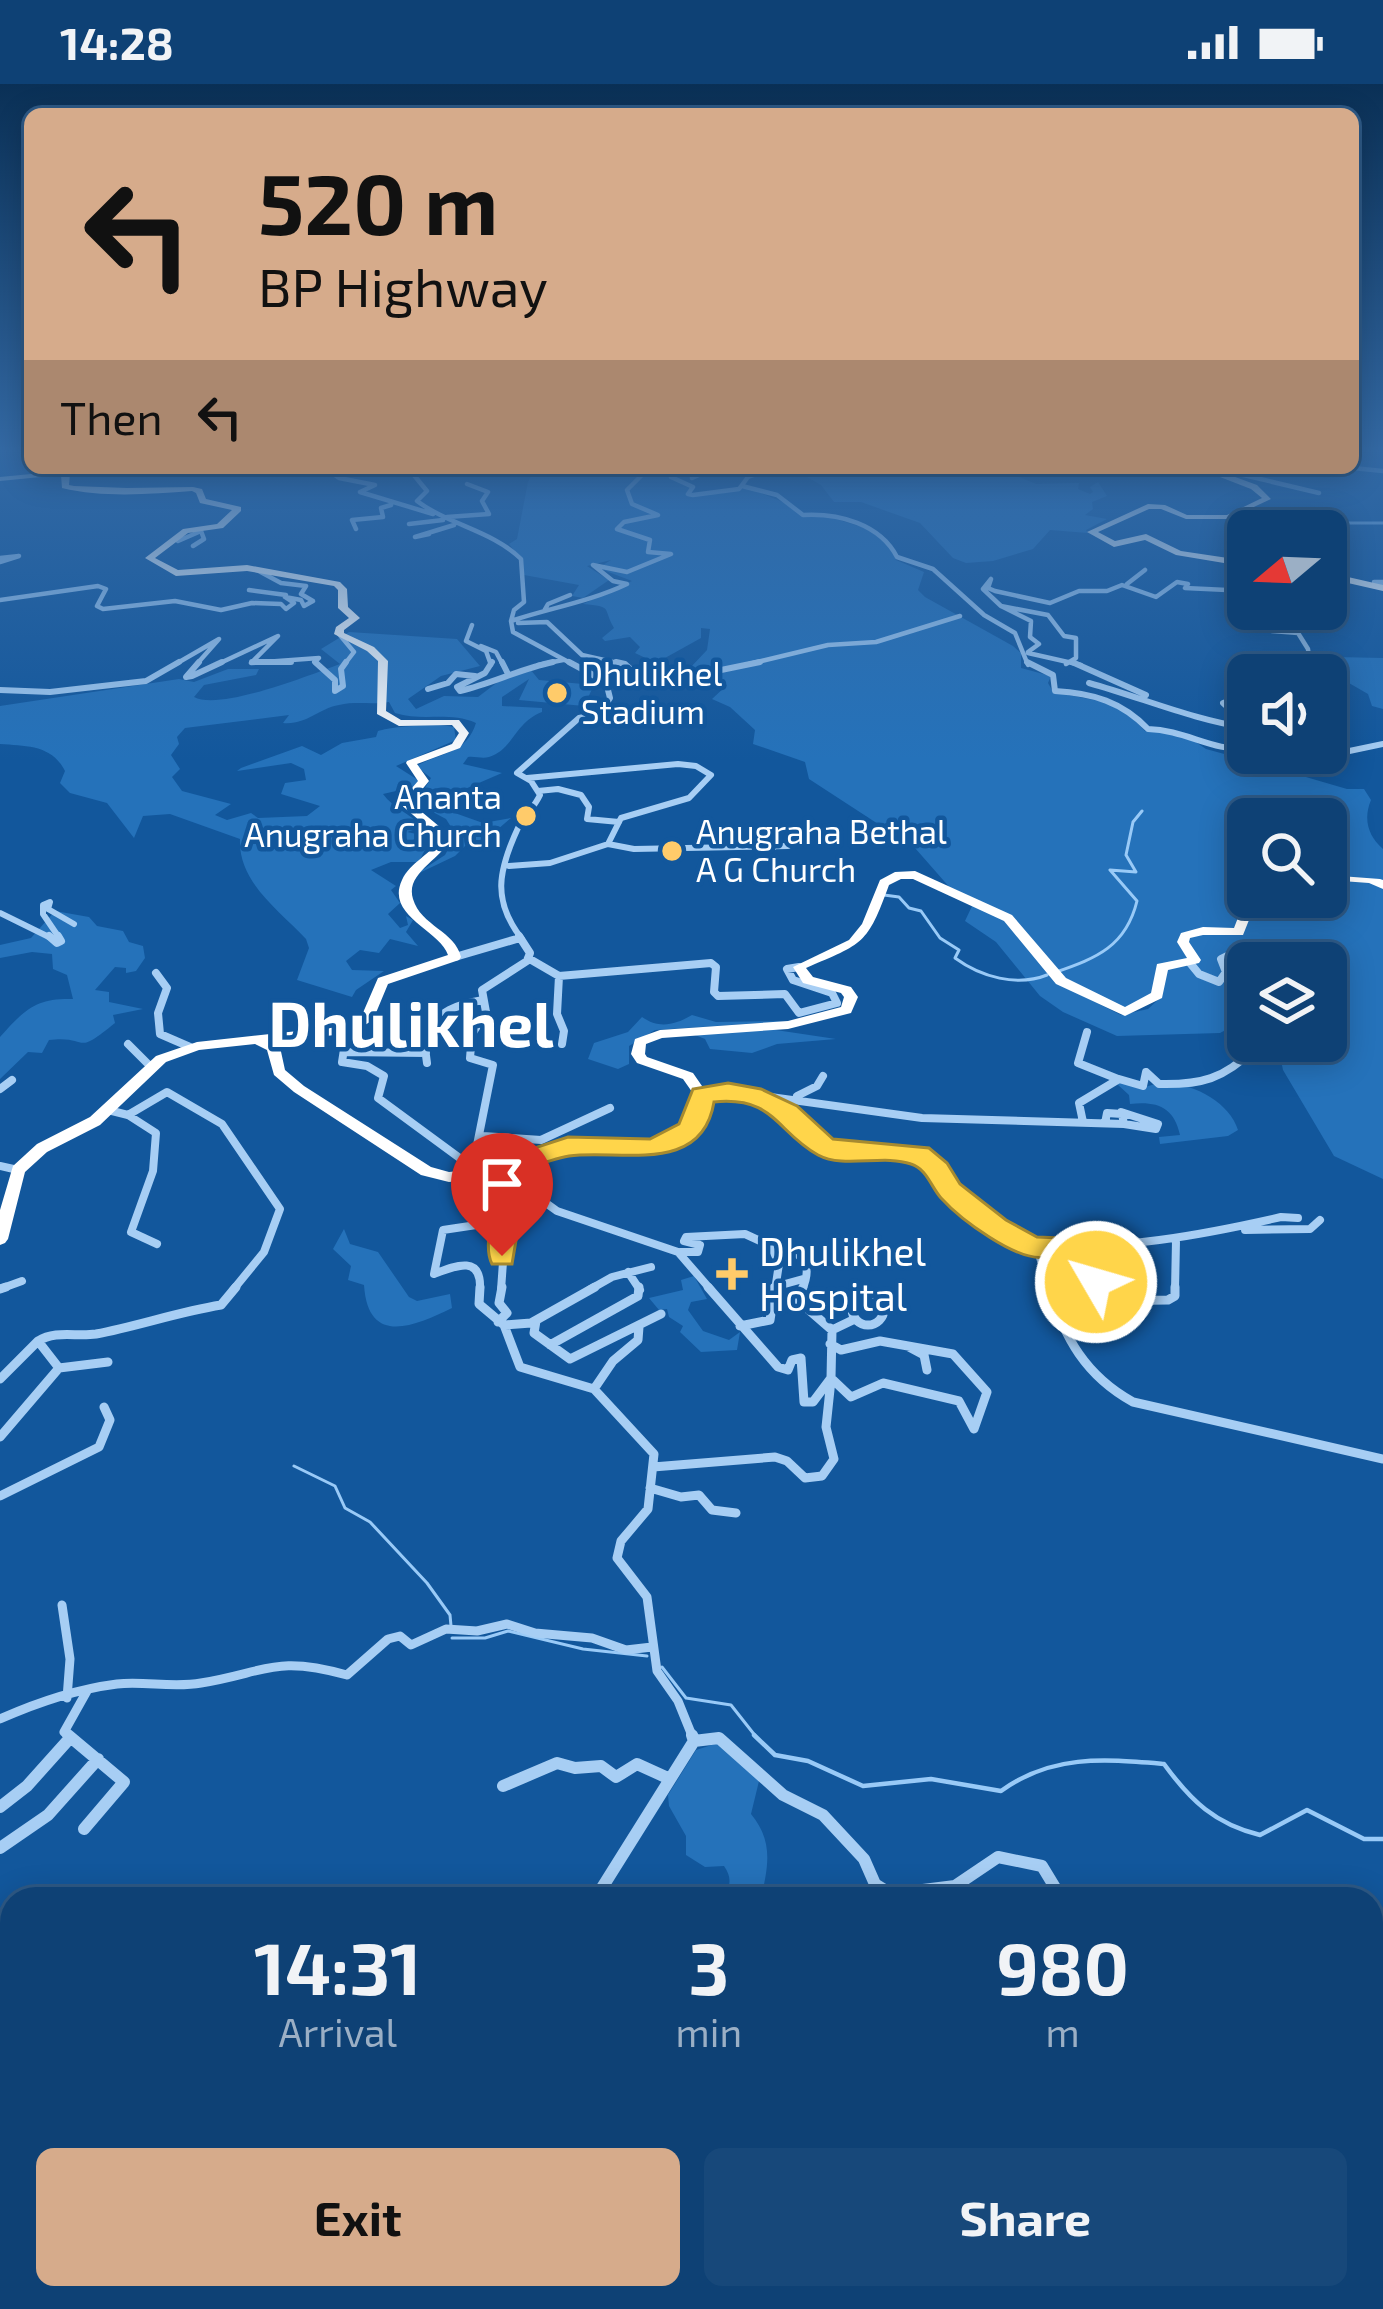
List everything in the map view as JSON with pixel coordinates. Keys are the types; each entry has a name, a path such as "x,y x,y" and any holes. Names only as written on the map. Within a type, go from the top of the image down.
{"highway":[{"path":"0,1239 18,1170 42,1148 95,1121 151,1067 190,1047 347,1030 368,1016 383,981 455,957 450,943 421,926 405,891 408,877 442,848 446,837 405,803 424,781 411,764 456,746 464,736 462,728 451,722 407,724 384,716 379,708 386,689 382,658 376,648 339,634 356,618 343,608 342,589 337,584 255,569 181,573 149,557 157,553"},
{"path":"1183,553 1227,557"},
{"path":"1347,579 1383,585"},
{"path":"239,1041 266,1043 283,1077 426,1172 458,1178 568,1147 644,1150 663,1146 695,1122 702,1095 688,1076 642,1060 640,1042 660,1034 788,1025 846,1010 851,997 846,990 808,980 799,968 859,938 882,886 906,874 929,879 1008,918 1061,981 1120,1011 1140,1008 1156,995 1162,967 1190,963 1195,957 1183,942 1185,936 1203,931 1239,932 1244,918"},
{"path":"1347,880 1373,879 1383,885"},
{"path":"274,1053 296,1036"}],"street":[{"path":"474,1160 483,1136 481,1111 493,1065 470,1058 472,1034 486,1012 482,990 529,958 530,950 500,902 519,826 535,812 538,791 517,773 579,718 599,714 610,698 606,682 517,633 514,610 524,602 521,561 516,553"},
{"path":"515,621 591,601 627,584 614,581 593,565 626,572 671,554 658,553"},
{"path":"895,553 933,569 982,614 1003,622 1027,653 1030,666 1054,676 1055,691 1079,692 1126,706 1148,729 1186,733 1200,744 1227,751"},
{"path":"249,590 287,596 304,601 304,606 313,602 301,594 306,586 281,583 255,569"},
{"path":"1027,653 1039,644 1030,637 1031,620 1001,606 983,589 991,579 988,588 995,591 1055,604 1070,601 1079,591 1126,585 1145,570"},
{"path":"1126,585 1156,597 1163,586 1178,582 1188,584 1185,588 1227,589"},
{"path":"0,600 98,586 106,589 97,606 103,609 175,601 221,610 252,603 281,604 286,609 294,603 285,600 287,596"},
{"path":"544,611 548,604 570,595"},
{"path":"1001,606 1048,615 1064,635 1077,639 1076,658 1066,664"},
{"path":"515,621 548,622 582,655 625,664 648,685 809,652 827,643 881,641 908,626 960,616"},
{"path":"472,625 466,641 486,651 492,663 458,688 464,691 495,682 507,672 563,660"},
{"path":"0,690 50,692 146,681 219,639 189,677 278,635 251,663 319,658 315,662 325,676 335,680 335,691 344,683 341,669 354,652 339,634"},
{"path":"476,644 496,652 507,672"},
{"path":"1027,653 1055,656 1066,664 1116,677 1161,700"},
{"path":"428,689 448,683 458,673 477,677"},
{"path":"1089,683 1178,708 1197,721 1227,725"},
{"path":"1347,748 1382,744"},
{"path":"1347,751 1382,744"},
{"path":"527,778 678,764 696,766 711,775 694,795 629,814 619,822 608,844"},
{"path":"558,789 568,783"},
{"path":"538,791 558,789 584,797 589,807 586,819 619,822"},
{"path":"727,831 773,837 774,847"},
{"path":"509,866 550,863 608,844 634,849 788,846"},
{"path":"0,913 44,932 57,943 61,941 43,905 50,902 48,909 74,924"},
{"path":"455,957 520,938"},
{"path":"1190,963 1199,974 1219,982 1226,972 1221,959 1227,956"},
{"path":"529,958 559,976 711,963 716,967 714,992 718,996 784,994 800,1013 837,1003 832,993 804,986 788,974 790,967 799,968"},
{"path":"156,973 167,992 158,1013 160,1034 190,1047"},
{"path":"559,976 556,1014 564,1031 562,1044"},
{"path":"427,1063 423,1033 431,1022 455,1002 483,1000"},
{"path":"347,1030 343,1062 367,1066 384,1076 378,1098 461,1159 495,1171 557,1211 678,1252 698,1252 700,1245 685,1241 686,1237 745,1234 771,1246 779,1264"},
{"path":"1087,1033 1078,1063 1143,1086 1146,1072 1159,1084 1193,1087 1230,1075 1242,1062"},
{"path":"128,1045 151,1067"},
{"path":"344,1052 426,1052"},
{"path":"367,1066 373,1055"},
{"path":"793,1098 817,1086 823,1076"},
{"path":"1082,1122 1079,1103 1119,1079"},
{"path":"0,1089 12,1080"},
{"path":"0,1379 48,1335 94,1334 159,1315 221,1305 264,1252 280,1209 222,1124 167,1092 128,1115"},
{"path":"702,1095 793,1098 922,1118 1105,1123 1156,1130 1158,1124 1119,1112 1107,1113 1105,1123"},
{"path":"752,1095 788,1112 826,1148 920,1155 958,1198 1034,1248 1176,1241 1281,1217 1298,1218"},
{"path":"483,1136 541,1140 610,1108"},
{"path":"107,1109 156,1132 147,1194 131,1234 157,1244"},
{"path":"1119,1112 1124,1124"},
{"path":"0,1166 18,1170"},
{"path":"495,1171 512,1207 502,1256 507,1270 499,1303 507,1312 501,1323"},
{"path":"506,1220 443,1230 432,1271 438,1274 463,1263 476,1267 482,1274 479,1304 501,1323 520,1367 594,1389 655,1454 644,1517 617,1548 624,1571 647,1597 653,1653 694,1741"},
{"path":"1232,1230 1310,1229 1320,1220"},
{"path":"1051,1246 1096,1301 1173,1298 1176,1241"},
{"path":"740,1326 770,1320 782,1249 788,1245 807,1262 797,1304"},
{"path":"1085,1283 1141,1282 1127,1246"},
{"path":"1034,1248 1051,1284 1057,1315 1082,1362 1103,1385 1151,1409 1383,1459"},
{"path":"678,1252 782,1370 788,1370 794,1358 801,1358 804,1402 813,1402 831,1378"},
{"path":"501,1323 536,1320 628,1272 651,1267"},
{"path":"550,1345 640,1295 628,1272"},
{"path":"775,1287 802,1280"},
{"path":"0,1289 22,1281"},
{"path":"776,1300 797,1304 832,1330"},
{"path":"536,1320 534,1333 561,1356 577,1358 661,1314"},
{"path":"653,1467 678,1472 741,1464 752,1457 778,1457 805,1478 822,1476 834,1459 826,1426 831,1378 828,1343 832,1330 855,1319"},
{"path":"594,1389 613,1361 638,1340 639,1327"},
{"path":"38,1341 58,1368"},
{"path":"828,1343 841,1350 880,1341 953,1354 987,1392 974,1429 959,1401 883,1383 851,1397 831,1378"},
{"path":"908,1346 923,1355 927,1370"},
{"path":"0,1437 58,1368 108,1362"},
{"path":"0,1496 99,1448 110,1420 104,1407"},
{"path":"650,1488 681,1497 699,1496 712,1510 736,1513"},
{"path":"62,1605 70,1659 67,1698"},
{"path":"0,1719 117,1684 199,1684 276,1665 318,1665 347,1675 396,1636 411,1645 446,1629 477,1631 499,1624 653,1653"},
{"path":"84,1828 124,1782 65,1729 84,1704 87,1691"},
{"path":"0,1807 27,1786 70,1738"},
{"path":"694,1741 719,1738 783,1795 824,1816 864,1859 879,1887"},
{"path":"602,1887 694,1741"},
{"path":"0,1848 49,1815 98,1759"},
{"path":"503,1786 556,1763 575,1768 601,1766 616,1777 638,1764 670,1779"},
{"path":"947,1887 991,1859 1005,1857 1042,1866 1055,1887"}],"shaded area":[{"path":"516,553 893,553 896,560 924,572 918,590 925,597 1013,646 1021,653 1021,668 1051,676 1048,683 1053,692 1120,705 1145,731 1184,734 1206,749 1227,755 1227,774 1298,774 1347,789 1364,789 1371,800 1368,827 1383,849 1383,1179 1334,1156 1281,1062 1347,1062 1347,942 1227,942 1227,1029 1220,1033 1117,1036 1063,1012 1040,996 996,942 965,921 973,904 1013,924 1067,988 1121,1015 1148,1009 1161,997 1154,993 1125,1010 1071,986 1016,922 951,889 915,848 809,779 805,762 753,744 755,730 730,707 712,699 727,685 702,684 706,679 702,668 690,668 707,650 710,629 701,628 701,638 656,663 635,653 640,647 630,637 605,641 602,638 614,628 606,609 583,604 632,581 598,568 611,560 587,566 609,580 583,598 572,596 579,585 524,575 523,562"},
{"path":"948,553 1020,553 993,561 966,563"},
{"path":"349,632 457,639 480,666 441,676 408,699 416,709 444,696 478,697 507,675 530,669 539,680 594,685 584,706 519,700 529,679 502,697 502,706 542,708 542,712 497,753 468,757 463,764 502,773 458,792 450,804 452,812 483,823 511,818 497,830 493,842 469,842 455,856 413,876 445,855 456,835 446,819 416,803 431,778 416,766 459,747 476,723 405,716 395,713 389,702 352,703 299,722 283,723 289,715 185,728 177,737 179,744 171,755 180,769 172,777 182,791 231,804 215,815 227,820 251,813 258,818 307,816 320,806 281,794 285,783 306,780 304,769 291,763 237,771 241,768 302,746 321,755 342,743 376,737 385,729 454,727 456,740 396,766 418,780 418,786 383,794 422,827 407,832 431,837 419,862 391,862 371,870 396,886 391,890 400,903 388,914 400,928 408,925 406,916 413,920 406,932 418,946 390,939 379,953 360,950 346,961 352,970 384,971 352,997 297,980 309,948 306,939 253,882 240,839 170,814 143,816 134,838 107,803 70,793 60,783 65,771 53,756 38,748 0,744 0,706 179,679 194,682 228,669 259,669 256,675 204,685 194,697 244,696 340,664 321,649"},
{"path":"1347,657 1383,658 1383,709 1372,706 1368,694 1347,682"},
{"path":"55,911 89,917 97,926 123,931 129,942 143,946 145,958 136,971 126,973 126,968 115,967 95,990 109,992 109,1002 143,1009 113,1015 115,1023 86,1042 49,1040 42,1053 28,1052 0,1079 0,1037 9,1027 40,1003 73,999 67,975 53,969 52,954 0,958 0,945 31,938"},
{"path":"692,1015 716,1022 791,1021 655,1030 629,1046 629,1064 618,1069 588,1059 594,1043 628,1032 642,1017 667,1024"},
{"path":"769,1029 836,1039 777,1044 752,1053 710,1049 705,1039 695,1035"},
{"path":"1168,1083 1198,1090 1223,1107 1238,1130 1228,1136 1160,1144 1159,1137 1180,1135 1173,1118 1156,1105 1130,1104 1129,1095 1117,1084 1141,1089"},
{"path":"344,1229 350,1244 378,1252 409,1297 417,1301 450,1294 452,1308 408,1325 383,1324 367,1304 364,1285 348,1280 351,1266 333,1249"},
{"path":"694,1276 707,1299 691,1302 688,1310 703,1331 729,1340 740,1332 737,1350 701,1352 680,1332 683,1326 669,1317 667,1309 659,1310 649,1298 683,1290 681,1280"},
{"path":"718,1743 760,1777 751,1814 766,1844 763,1887 728,1887 724,1866 705,1867 686,1855 686,1836 668,1795 696,1750"}],"waterway":[{"path":"1056,972 1108,948 1132,916 1137,901 1110,870 1136,872 1126,855 1133,822 1142,811"},
{"path":"884,895 899,897 909,908 921,911 940,938 959,950 955,958 976,970 1012,980 1047,975"},
{"path":"294,1466 335,1486 345,1508 370,1522 427,1583 450,1615 451,1626"},
{"path":"452,1638 485,1638 508,1631 583,1649 647,1656"},
{"path":"662,1667 686,1698 731,1705 757,1737"},
{"path":"757,1737 775,1755 808,1761 863,1786 931,1779 1001,1791 1059,1765 1100,1761 1164,1764 1205,1809 1244,1830 1260,1835 1307,1810 1364,1839 1383,1839"}],"place":[{"name":"Dhulikhel Stadium","path":"557,693"},
{"name":"Ananta Anugraha Church","path":"526,816"},
{"name":"Anugraha Bethal A G Church","path":"672,851"},
{"name":"Dhulikhel Hospital","path":"732,1274"}],"district":[{"name":"Dhulikhel","path":"411,1025"}],"route":[{"path":"502,1256 512,1207 490,1172 568,1147 654,1149 688,1130 702,1095 728,1092 752,1095 788,1112 826,1148 892,1149 920,1155 938,1169 958,1198 996,1227 1034,1248 1051,1246 1085,1283 1096,1282"}]}
